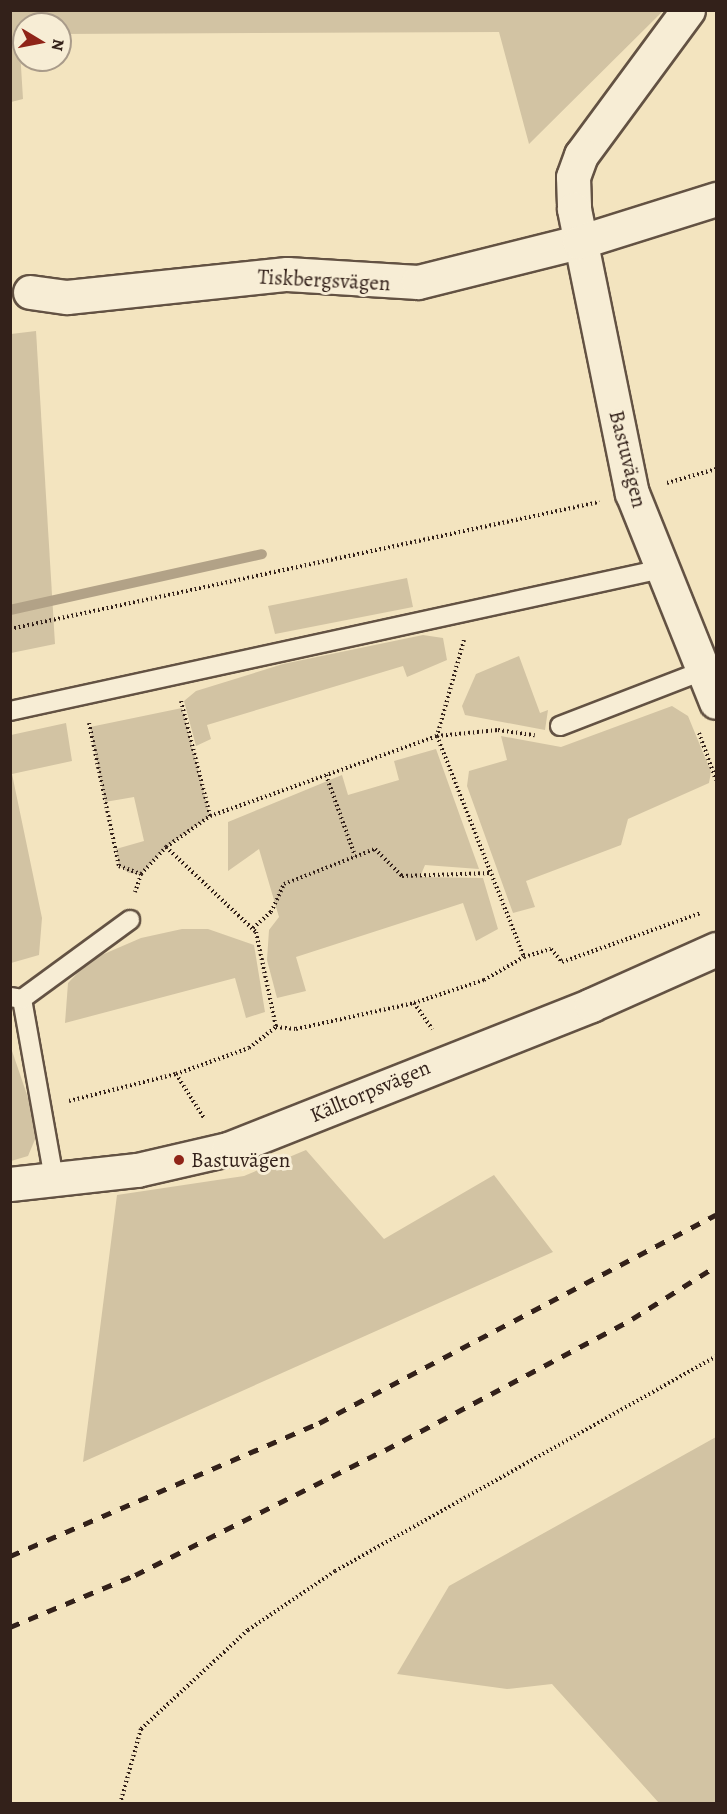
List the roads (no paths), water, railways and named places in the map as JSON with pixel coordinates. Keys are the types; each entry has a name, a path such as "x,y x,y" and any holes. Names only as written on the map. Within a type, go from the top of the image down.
{"street":[{"path":"579,242 576,164 688,10"},
{"name":"Tiskbergsvägen","path":"30,292 67,297 287,274 418,282 579,242 717,199"},
{"name":"Bastuvägen","path":"579,242 632,493 717,702"},
{"name":"Källtorpsvägen","path":"10,1184 136,1170 228,1149 591,1005 717,949"}],"lane":[{"path":"10,711 176,677 662,569"},
{"path":"560,726 705,670"},
{"path":"54,1179 41,1106 16,998 130,920"}],"waterway":[{"path":"10,610 262,554"}],"railway":[{"path":"10,1556 319,1423 716,1215"},
{"path":"10,1627 135,1575 385,1450 632,1319 716,1266"}],"place":[{"name":"Bastuvägen","path":"179,1160"}]}
